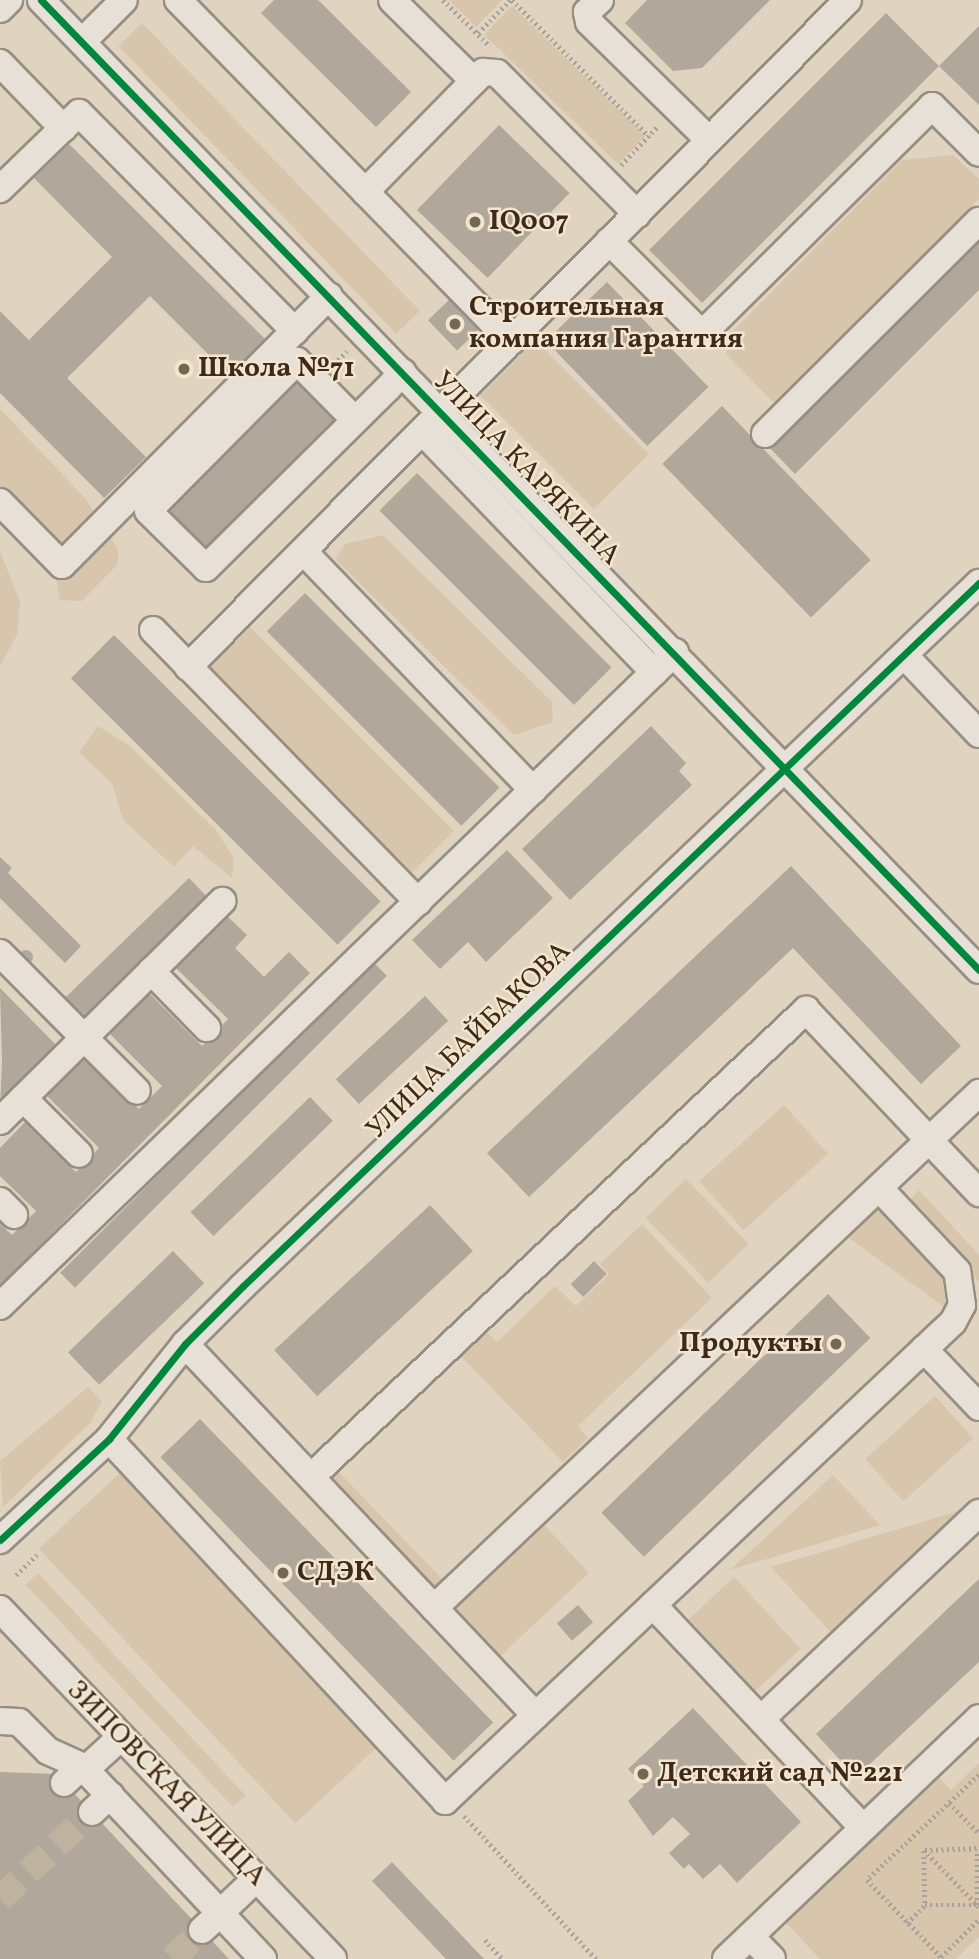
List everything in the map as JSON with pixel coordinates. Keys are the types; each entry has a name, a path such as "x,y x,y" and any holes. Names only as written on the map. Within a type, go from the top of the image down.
{"street":[{"path":"0,9 9,0"},
{"name":"УЛИЦА КАРЯКИНА","path":"41,0 675,652 979,970"},
{"path":"82,42 124,0"},
{"path":"178,0 511,341"},
{"path":"392,0 474,81"},
{"path":"600,0 587,12 589,22 709,141"},
{"path":"188,667 848,0"},
{"path":"0,63 64,128"},
{"path":"365,192 483,72 498,72 637,214"},
{"path":"609,241 702,334 932,106 979,153"},
{"path":"0,189 79,113 295,331"},
{"path":"765,434 979,221"},
{"path":"0,502 62,565 329,296"},
{"path":"355,419 297,361 148,511 206,568 355,419 402,372"},
{"path":"422,431 654,672"},
{"path":"303,551 533,790"},
{"name":"УЛИЦА БАЙБАКОВА","path":"0,1540 110,1439 185,1344 979,583"},
{"path":"153,630 418,902"},
{"path":"0,1306 675,652"},
{"path":"904,654 979,734"},
{"path":"0,1121 222,901"},
{"path":"0,953 137,1091"},
{"path":"151,971 207,1028"},
{"path":"311,1477 806,1010 979,1193"},
{"path":"434,1608 979,1093"},
{"path":"23,1098 79,1154"},
{"path":"110,1439 445,1801 924,1349 962,1305 957,1271 879,1188"},
{"path":"185,1344 536,1716"},
{"path":"924,1349 979,1407"},
{"path":"761,1719 979,1513"},
{"path":"653,1605 863,1828"},
{"name":"ЗИПОВСКАЯ УЛИЦА","path":"0,1609 333,1959"},
{"path":"726,1959 979,1718"},
{"path":"0,1721 19,1722 48,1751 77,1773 101,1804 211,1922 264,1959"},
{"path":"77,1773 121,1737"},
{"path":"211,1922 256,1879"},
{"path":"751,1937 772,1959"}],"path":[{"path":"478,33 511,0 649,136"},
{"path":"605,182 676,108"},
{"path":"16,1575 37,1555"},
{"path":"979,1775 867,1880 941,1957 979,1919"},
{"path":"949,1803 979,1833"},
{"path":"455,1806 596,1959"},
{"path":"924,1850 978,1849 978,1906"},
{"path":"907,1923 925,1905 924,1850"},
{"path":"924,1850 978,1906"},
{"path":"925,1905 978,1906"},
{"path":"485,1940 503,1959"}],"shaded area":[{"path":"449,0 502,0 476,27"},
{"path":"512,6 646,135 618,164 484,35"},
{"path":"142,23 420,311 396,334 118,46"},
{"path":"953,155 979,179 979,199 775,404 726,354 731,333 902,160"},
{"path":"535,340 649,454 594,509 480,395"},
{"path":"0,409 85,498 118,550 118,564 82,601 60,600 54,567 0,524"},
{"path":"383,535 552,702 553,722 514,735 335,559 345,544"},
{"path":"0,551 20,602 17,635 0,666"},
{"path":"250,627 454,831 408,876 205,672"},
{"path":"98,726 130,746 216,830 234,859 232,878 193,846 174,867 123,820 112,784 79,752"},
{"path":"784,1105 828,1154 743,1230 699,1181"},
{"path":"686,1179 749,1244 708,1283 646,1218"},
{"path":"919,1190 979,1255 979,1282 907,1203"},
{"path":"871,1201 946,1278 949,1302 944,1307 838,1230"},
{"path":"642,1224 712,1298 578,1426 588,1438 563,1462 459,1354 484,1329 497,1342 555,1286 576,1306 609,1274 600,1264"},
{"path":"88,1387 102,1402 90,1423 3,1507 0,1461"},
{"path":"935,1396 973,1438 903,1501 865,1459"},
{"path":"332,1465 443,1580 429,1594 318,1479"},
{"path":"123,1470 379,1745 295,1823 39,1548"},
{"path":"833,1475 880,1525 730,1570"},
{"path":"972,1507 836,1638 771,1567"},
{"path":"536,1516 589,1573 491,1664 438,1607"},
{"path":"38,1573 245,1795 233,1807 26,1585"},
{"path":"734,1577 801,1649 755,1691 689,1619"},
{"path":"979,1763 979,1937 956,1959 820,1959 785,1922 937,1776 951,1790"}],"building":[{"path":"274,0 318,0 411,92 376,127 261,13"},
{"path":"647,0 770,0 702,68 673,71 625,23"},
{"path":"886,13 939,66 702,303 649,250"},
{"path":"979,26 979,105 939,66"},
{"path":"499,125 569,193 488,278 417,210"},
{"path":"69,144 268,342 232,378 150,296 67,378 146,457 104,498 0,393 0,311 29,340 112,257 34,178"},
{"path":"979,238 979,290 795,474 768,446"},
{"path":"607,282 708,387 647,446 546,341"},
{"name":"Строительная компания Гарантия","path":"451,298 480,328 457,350 428,320"},
{"path":"297,379 338,420 206,552 165,511"},
{"path":"722,406 871,560 811,618 662,464"},
{"path":"417,473 611,667 574,705 380,510"},
{"path":"305,593 499,787 461,826 267,631"},
{"path":"114,635 381,902 337,945 71,678"},
{"path":"651,726 686,763 679,771 692,785 570,900 522,849"},
{"path":"507,850 553,898 486,962 468,942 440,969 412,940"},
{"path":"0,857 12,868 8,873 81,946 65,963 0,898"},
{"path":"791,866 961,1046 921,1084 793,948 529,1197 487,1153"},
{"path":"189,878 212,902 87,1022 65,998"},
{"path":"226,915 247,935 235,948 264,977 289,952 310,973 0,1286 0,1224 12,1235 36,1211 0,1176 0,1148 25,1122 76,1172 99,1148 47,1096 86,1056 139,1109 162,1086 109,1033 149,993 202,1046 228,1019 175,967"},
{"path":"23,950 29,950 33,957 29,964 23,964 19,960 19,954"},
{"path":"372,961 387,976 75,1288 60,1273"},
{"path":"0,988 60,1049 0,1108 2,1061"},
{"path":"425,996 448,1021 359,1104 336,1079"},
{"path":"310,1097 333,1121 214,1236 191,1212"},
{"path":"430,1205 473,1251 317,1396 274,1350"},
{"path":"173,1251 204,1283 99,1385 68,1352"},
{"path":"594,1261 607,1274 583,1297 571,1284"},
{"path":"828,1294 870,1338 644,1557 601,1513"},
{"path":"200,1419 493,1723 454,1761 160,1457"},
{"path":"979,1579 979,1662 856,1777 816,1734"},
{"path":"578,1605 593,1622 572,1641 557,1623"},
{"path":"693,1708 801,1822 737,1883 720,1864 703,1879 689,1864 684,1869 669,1853 690,1834 673,1817 653,1836 628,1801 644,1786 628,1769"},
{"path":"0,1772 56,1774 229,1959 0,1959"},
{"path":"392,1862 484,1959 446,1959 372,1881"}],"tunnel":[{"path":"0,1899 92,1812"},
{"path":"172,1959 202,1930"}],"cycle path":[{"path":"41,0 979,970"},
{"path":"0,1540 109,1439 185,1344 243,1286 979,583"}],"place":[{"name":"IQ007","path":"475,222"},
{"name":"Строительная компания Гарантия","path":"455,324"},
{"name":"Школа №71","path":"184,369"},
{"name":"Продукты","path":"836,1344"},
{"name":"СДЭК","path":"283,1573"},
{"name":"Детский сад №221","path":"643,1774"}]}
